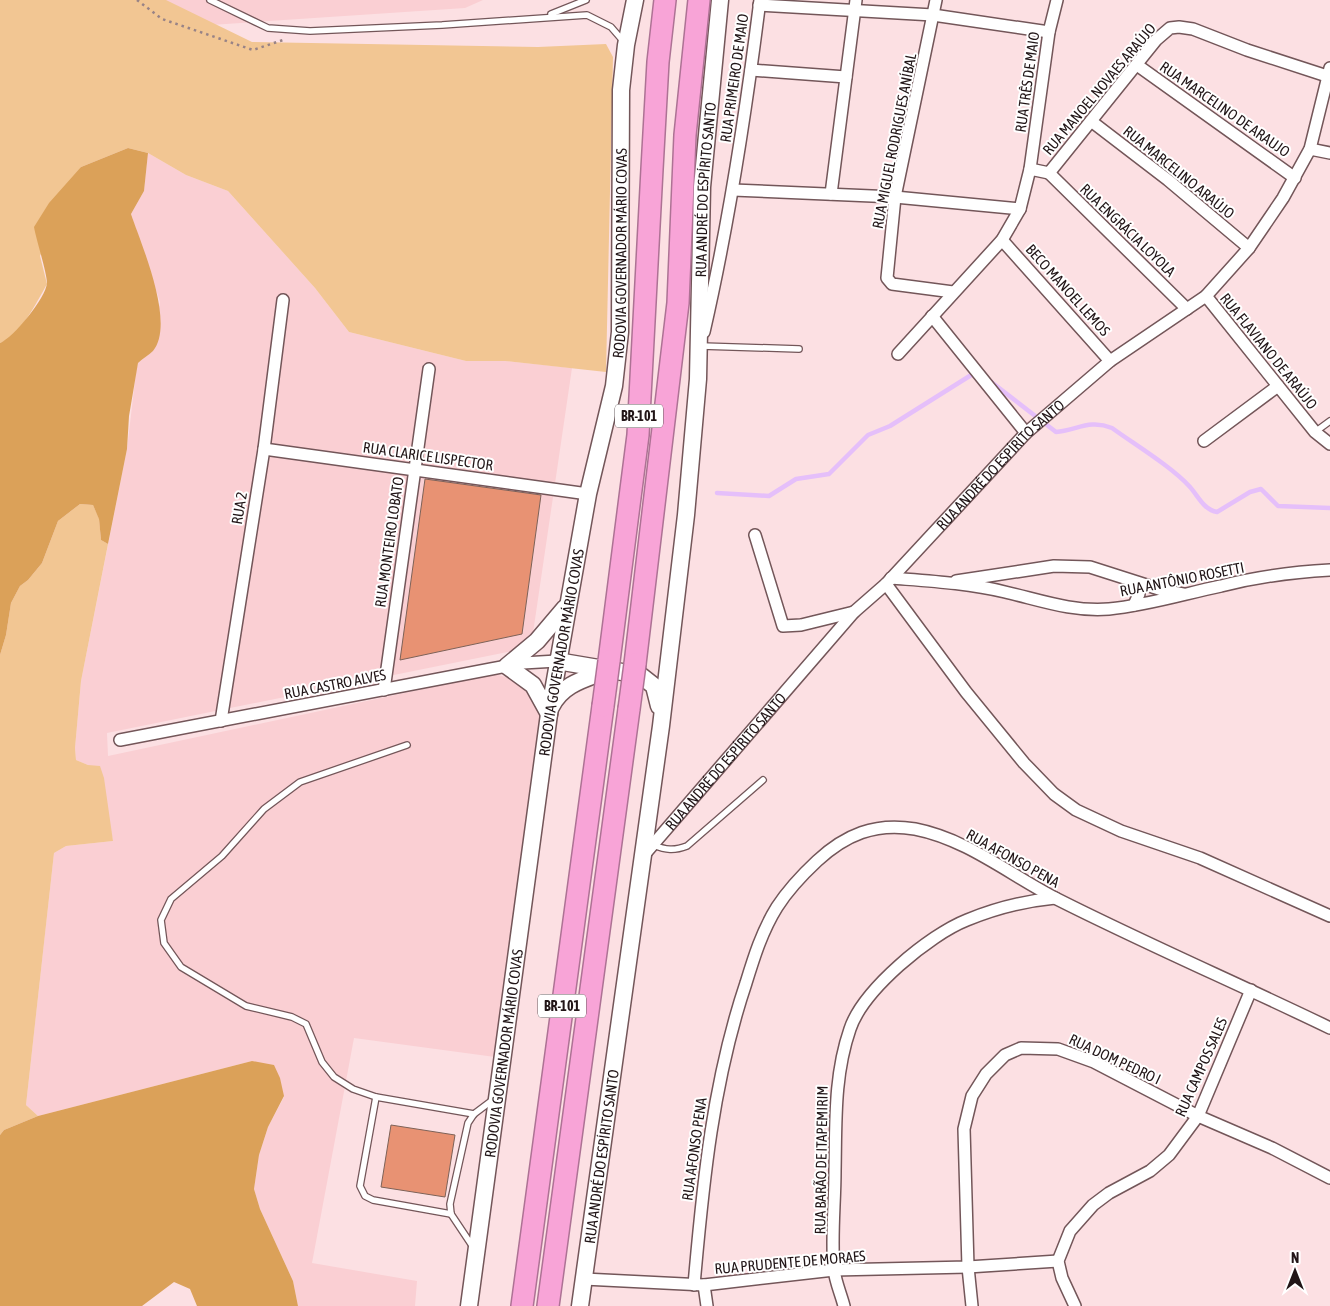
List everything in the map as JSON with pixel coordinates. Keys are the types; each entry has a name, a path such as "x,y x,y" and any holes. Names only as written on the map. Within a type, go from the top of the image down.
{"highway":[{"name":"RODOVIA GOVERNADOR MÁRIO COVAS","path":"522,1306 638,435 654,120 665,0"},
{"name":"BR-101","path":"548,1306 629,710 678,312 683,164 693,42 699,0"}],"street":[{"name":"RODOVIA GOVERNADOR MÁRIO COVAS","path":"469,1306 557,662 588,494 610,406 618,359 620,332 620,109 626,45 634,0"},
{"name":"RUA ANDRÉ DO ESPÍRITO SANTO","path":"580,1306 648,851 686,515 700,350 702,187 720,0"},
{"name":"RUA MIGUEL RODRIGUES ANÍBAL","path":"936,0 895,197 888,271 889,281 892,284 953,292"},
{"name":"RUA TRÊS DE MAIO","path":"1030,169 1049,32 1057,0"},
{"path":"759,2 856,4 1049,32"},
{"name":"RUA PRIMEIRO DE MAIO","path":"700,350 721,258 733,190 759,2"},
{"path":"831,194 856,4"},
{"name":"RUA MANOEL NOVAES ARAÚJO","path":"1030,169 1049,173 1163,33 1170,28 1192,29 1247,50 1328,72"},
{"name":"RUA MARCELINO DE ARAUJO","path":"1137,65 1295,178"},
{"path":"751,70 846,77"},
{"name":"RUA ANDRÉ DO ESPÍRITO SANTO","path":"648,851 854,612 889,581 1026,433 1110,360 1206,296 1249,248 1295,178 1310,149 1328,72"},
{"name":"RUA MARCELINO ARAÚJO","path":"1091,121 1168,180 1249,248"},
{"path":"1310,149 1330,153"},
{"path":"898,354 1002,240 1020,208 1030,169"},
{"name":"RUA ENGRÁCIA LOYOLA","path":"1049,173 1187,309"},
{"path":"733,190 895,197 1020,208"},
{"name":"BECO MANOEL LEMOS","path":"1002,240 1110,360"},
{"name":"RUA FLAVIANO DE ARAÚJO","path":"1206,296 1315,432 1330,444"},
{"name":"RUA 2","path":"221,721 264,448 283,300"},
{"path":"932,316 1026,433"},
{"name":"RUA MONTEIRO LOBATO","path":"384,690 429,369"},
{"path":"1204,441 1278,386"},
{"name":"RUA CLARICE LISPECTOR","path":"264,448 588,494"},
{"path":"755,535 782,626 792,626 854,612"},
{"path":"947,583 1002,572 1054,566 1090,568 1138,583 1189,595"},
{"name":"RUA ANTÔNIO ROSETTI","path":"889,581 947,583 1004,591 1063,607 1108,609 1189,595 1220,586 1303,572 1330,570"},
{"path":"1002,572 1000,578 1004,591"},
{"path":"889,581 966,692 1024,763 1054,794 1076,810 1121,831 1200,858 1330,916"},
{"path":"1134,605 1139,594 1138,583"},
{"path":"549,714 533,686 507,666 537,642 568,604"},
{"path":"557,662 608,666 640,675 650,681 658,698 661,726"},
{"name":"RUA CASTRO ALVES","path":"120,740 507,666 557,662"},
{"path":"549,714 555,700 564,689 608,666"},
{"name":"RUA AFONSO PENA","path":"707,1306 699,1285 703,1184 717,1090 729,1038 760,939 775,910 800,878 835,845 857,833 883,827 914,829 945,838 996,862 1055,898 1330,1028"},
{"name":"RUA BARÃO DE ITAPEMIRIM","path":"844,1306 834,1270 836,1090 842,1057 851,1026 869,997 889,974 929,942 965,920 1027,901 1055,898"},
{"name":"RUA CAMPOS SALES","path":"1058,1261 1070,1231 1078,1219 1109,1193 1150,1171 1169,1155 1198,1116 1251,990"},
{"name":"RUA DOM PEDRO I","path":"972,1306 968,1267 964,1129 972,1096 986,1074 1005,1055 1021,1048 1038,1046 1058,1049 1094,1062 1198,1116 1272,1148 1330,1178"},
{"path":"1058,1261 1062,1278 1075,1306"},
{"name":"RUA PRUDENTE DE MORAES","path":"584,1279 699,1285 834,1270 968,1267 1058,1261"}],"lane":[{"path":"210,0 268,28 310,31 442,25 587,15 611,27 626,45"},
{"path":"526,18 557,13 586,0"},
{"path":"700,350 799,349"},
{"path":"1315,432 1330,421"},
{"path":"407,745 300,782 264,809 222,856 171,899 161,920 164,943 181,967 246,1006 292,1017 306,1024 322,1062 334,1077 353,1089 376,1097 474,1114"},
{"path":"648,851 676,850 687,846 763,780"},
{"path":"476,1252 451,1214 463,1137 468,1123 474,1114 498,1096"},
{"path":"376,1097 360,1186 364,1196 373,1200 451,1214"}],"path":[{"path":"137,0 162,19 253,50 310,31"}],"shaded area":[{"path":"0,0 166,0 252,42 538,47 606,44 613,57 606,372 505,361 466,361 349,332 315,288 228,191 186,175 148,153 128,148 81,167 40,256 47,284 21,326 0,343"},
{"path":"160,0 483,0 465,8 211,25"},
{"path":"128,148 148,153 144,191 131,214 154,283 161,322 159,338 153,351 138,363 129,416 127,449 108,544 101,540 99,519 93,505 80,504 58,521 42,563 28,580 20,586 11,603 6,635 0,655 0,343 13,334 28,317 45,290 47,278 34,227 49,203 81,167"},
{"path":"148,153 186,175 228,191 315,288 349,332 466,361 505,361 572,368 533,633 512,651 107,733 108,756 489,675 498,675 516,680 536,699 541,718 495,1057 354,1038 312,1263 417,1281 415,1306 298,1306 293,1281 260,1209 254,1189 259,1155 268,1127 284,1097 252,1061 38,1116 26,1105 54,853 66,846 113,841 108,817 88,765 76,760 75,748 81,681 127,449 136,372 138,363 153,351 160,302 131,214 144,191"},
{"path":"80,504 93,505 99,518 101,540 108,544 81,681 75,748 76,760 88,765 100,766 104,778 113,841 66,846 54,853 26,1105 38,1116 4,1130 0,1135 0,655 6,635 11,603 20,586 28,580 42,563 58,521"},
{"path":"252,1061 274,1065 280,1078 284,1096 268,1127 259,1155 254,1189 260,1209 293,1281 298,1306 197,1306 190,1289 174,1282 142,1306 0,1306 0,1135 4,1130 38,1116"}],"building":[{"path":"425,479 541,495 522,634 400,660"},
{"path":"391,1125 455,1135 445,1197 381,1187"}],"waterway":[{"path":"717,493 769,496 796,479 829,474 868,435 890,426 976,372"},
{"path":"990,381 1056,432 1090,425 1112,428 1182,479 1205,506 1212,511 1217,512 1250,492 1261,489 1278,506 1330,508"}]}
